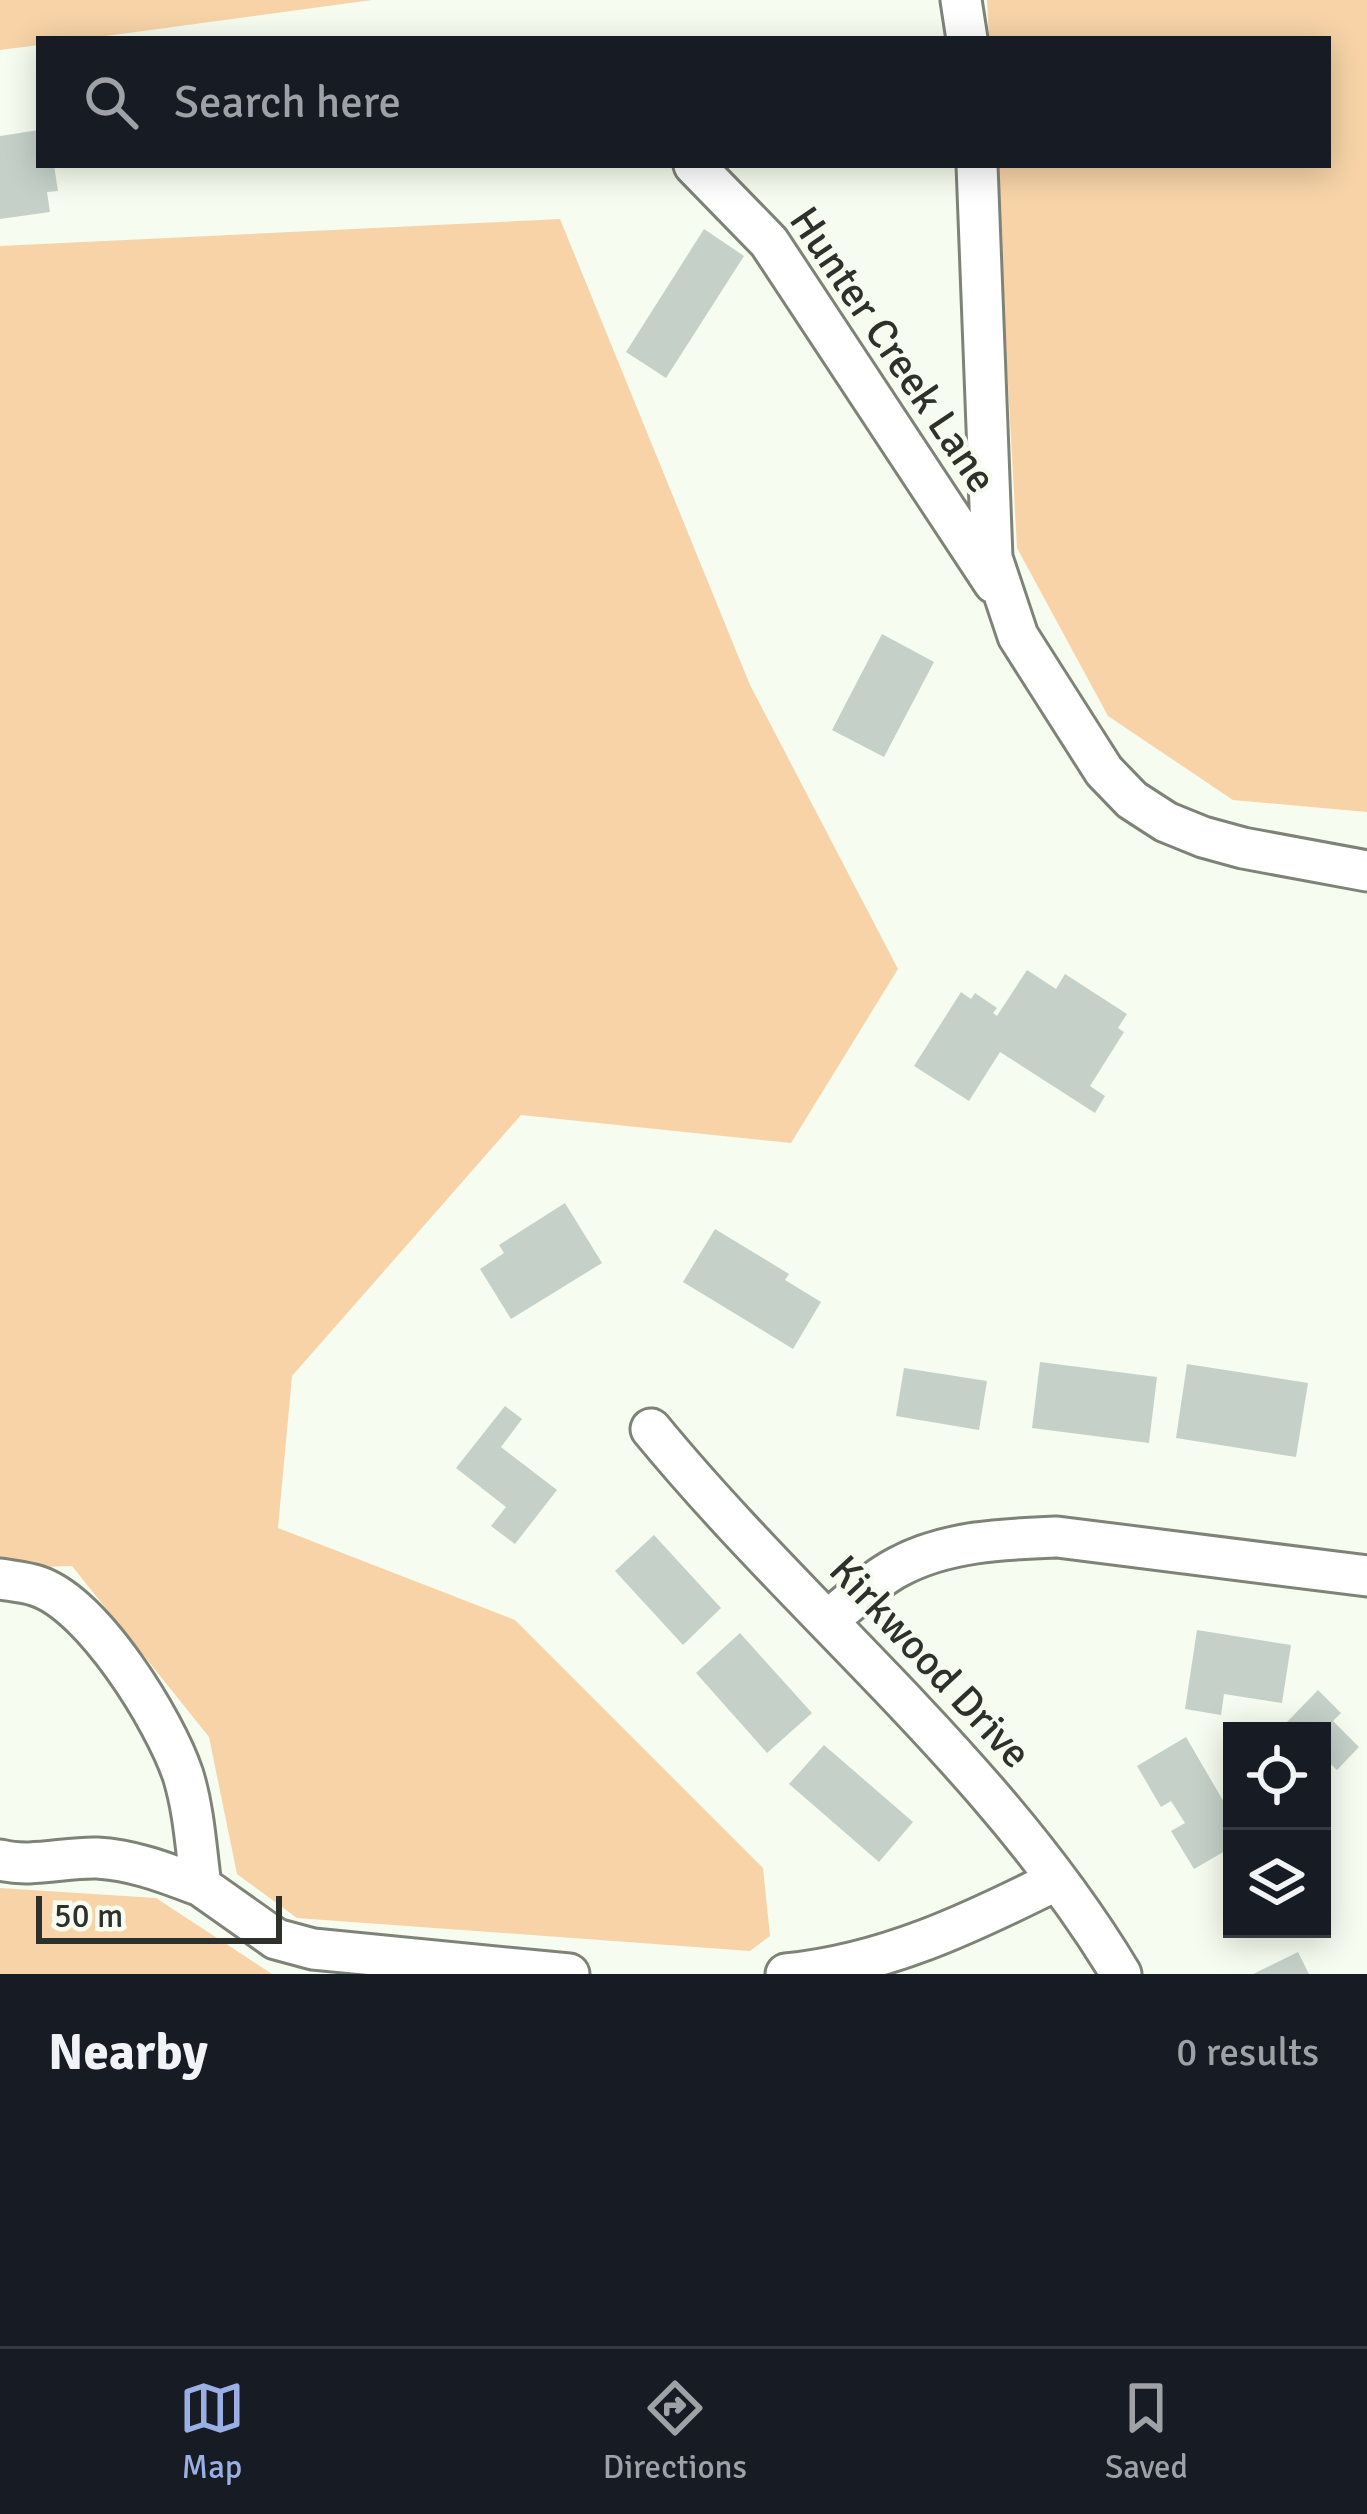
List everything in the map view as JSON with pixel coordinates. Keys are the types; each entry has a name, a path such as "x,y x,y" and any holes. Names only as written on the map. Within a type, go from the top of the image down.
{"street":[{"path":"961,0 967,36"},
{"name":"Hunter Creek Lane","path":"697,168 769,242 1003,597"},
{"name":"Hunter Creek Lane","path":"977,168 992,558 1018,636 1104,771 1132,800 1166,822 1203,837 1367,871"},
{"name":"Kirkwood Drive","path":"651,1429 714,1505 829,1619 994,1796 1121,1974"},
{"path":"829,1619 896,1568 936,1552 1017,1538 1057,1537 1367,1576"},
{"path":"0,1580 40,1586 72,1608 148,1700 182,1774 201,1886"},
{"path":"0,1860 136,1862 201,1886 276,1939 314,1949 569,1974"},
{"path":"786,1974 838,1969 952,1933 1057,1880"}],"shaded area":[{"path":"0,0 372,0 106,36 36,36 36,45 0,50"},
{"path":"987,0 1367,0 1367,812 1233,800 1108,716 1017,548 996,168 1331,168 1331,36 989,36"},
{"path":"560,219 750,685 898,969 791,1143 521,1115 292,1376 278,1528 515,1620 763,1868 770,1936 750,1951 297,1918 237,1874 209,1737 72,1566 0,1568 0,246"},
{"path":"0,1888 156,1898 272,1974 0,1974"}],"building":[{"path":"36,130 36,168 54,168 58,191 47,192 50,212 0,219 0,136"},
{"path":"704,229 744,256 666,378 626,352"},
{"path":"882,634 934,662 884,757 832,730"},
{"path":"1027,970 1056,989 1065,974 1127,1014 1118,1028 1124,1032 1090,1086 1105,1096 1095,1113 1000,1052 969,1101 914,1066 961,992 971,999 975,993 997,1008 993,1013 997,1016"},
{"path":"565,1203 602,1263 511,1319 480,1269 504,1253 499,1245"},
{"path":"715,1229 789,1274 785,1280 821,1302 793,1349 683,1282"},
{"path":"1040,1362 1157,1377 1149,1443 1032,1428"},
{"path":"1187,1364 1308,1383 1296,1457 1176,1438"},
{"path":"904,1368 987,1381 979,1430 896,1416"},
{"path":"505,1406 522,1419 501,1447 557,1490 515,1544 491,1526 506,1507 456,1468"},
{"path":"654,1535 721,1608 683,1645 615,1571"},
{"path":"1197,1630 1291,1645 1282,1703 1224,1694 1221,1715 1185,1709"},
{"path":"740,1633 812,1713 767,1753 696,1673"},
{"path":"1318,1690 1341,1713 1333,1721 1359,1747 1337,1770 1331,1764 1331,1722 1287,1722"},
{"path":"1186,1737 1223,1801 1223,1852 1194,1869 1171,1831 1185,1823 1171,1801 1161,1807 1137,1766"},
{"path":"824,1745 913,1822 879,1862 789,1784"},
{"path":"1298,1952 1309,1974 1253,1974"}]}
